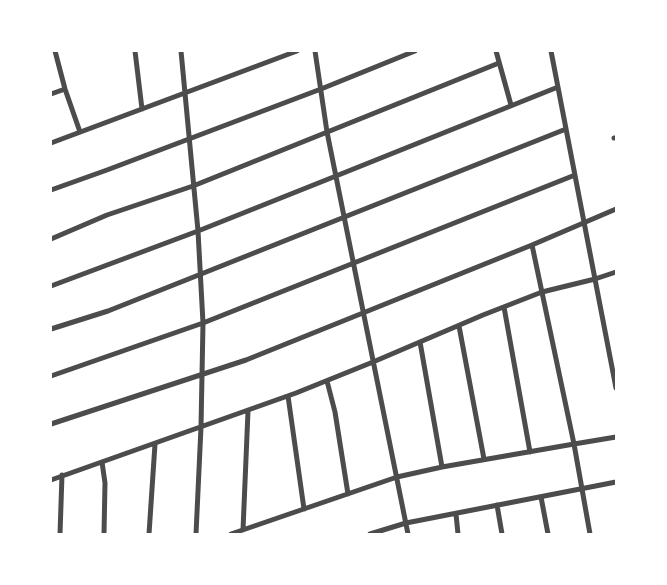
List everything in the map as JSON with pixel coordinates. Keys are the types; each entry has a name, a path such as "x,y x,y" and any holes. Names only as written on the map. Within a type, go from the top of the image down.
{"street":[{"path":"55,51 80,132"},
{"path":"135,51 142,109"},
{"path":"180,51 198,231 203,323 196,534"},
{"path":"51,143 296,51"},
{"path":"315,51 327,132 408,534"},
{"path":"51,190 321,89 415,51"},
{"path":"496,51 511,105"},
{"path":"551,51 616,388"},
{"path":"51,239 107,215 193,186 499,63"},
{"path":"51,286 198,231 558,87"},
{"path":"51,94 65,88"},
{"path":"51,329 108,311 566,128"},
{"path":"51,376 203,323 575,175"},
{"path":"51,424 246,360 532,245 616,209"},
{"path":"532,245 574,444 590,534"},
{"path":"51,480 288,396 542,292 616,272"},
{"path":"504,307 530,452"},
{"path":"459,326 484,459"},
{"path":"420,342 442,467"},
{"path":"327,381 335,412 348,494"},
{"path":"288,396 304,509"},
{"path":"243,530 248,411"},
{"path":"231,534 397,476 616,436"},
{"path":"149,534 155,444"},
{"path":"102,462 105,483 104,534"},
{"path":"60,534 62,475"},
{"path":"370,534 406,524 616,482"},
{"path":"541,496 548,534"},
{"path":"497,505 502,534"},
{"path":"456,514 458,534"}]}
